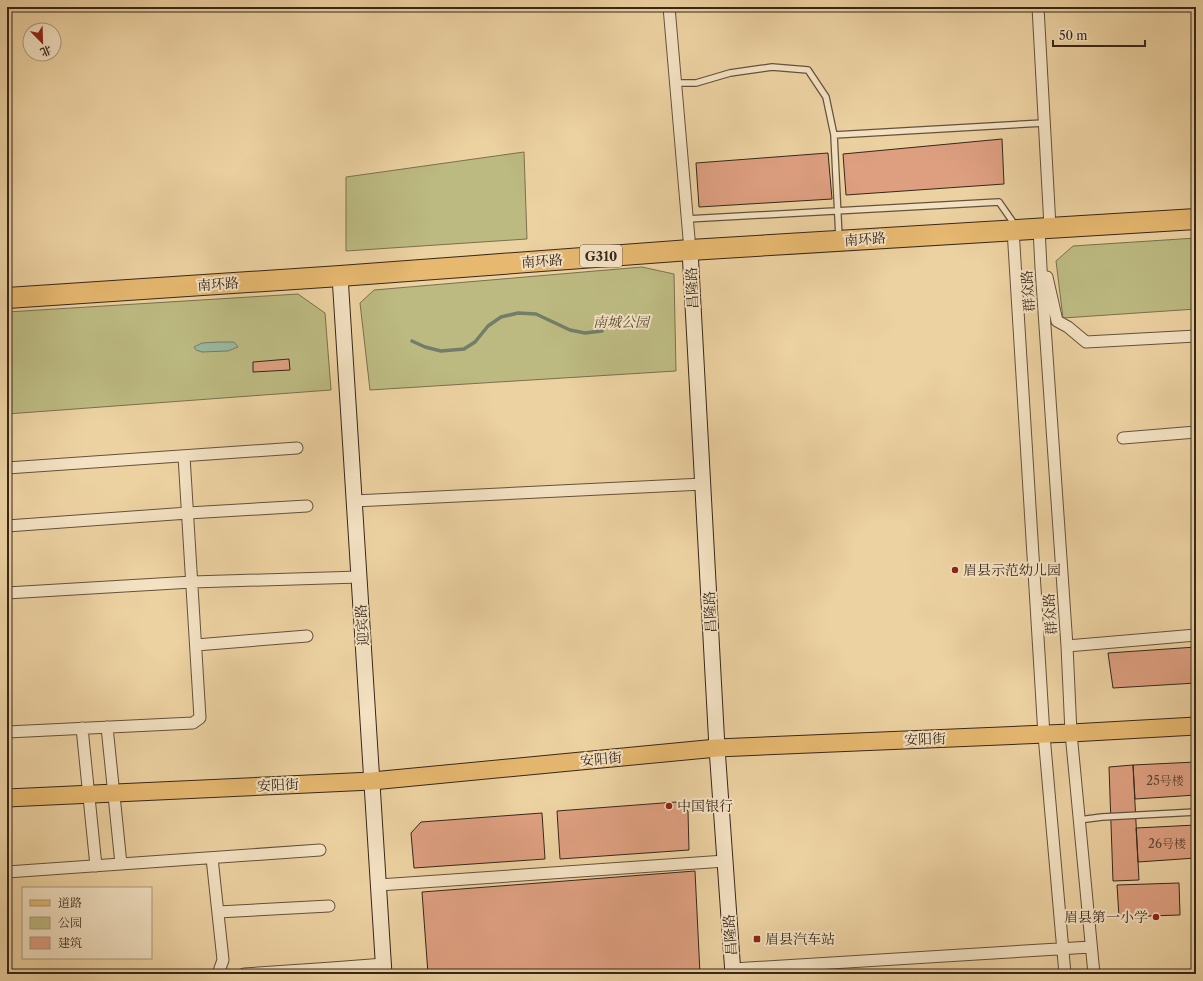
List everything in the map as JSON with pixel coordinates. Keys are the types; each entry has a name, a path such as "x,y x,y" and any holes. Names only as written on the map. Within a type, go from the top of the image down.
{"highway":[{"name":"南环路","path":"7,298 840,240 1196,219"}],"main road":[{"name":"安阳街","path":"7,798 372,781 717,748 1071,734 1196,726"}],"street":[{"path":"669,7 690,250"},
{"name":"群众路","path":"1038,7 1044,124 1045,227 1041,268 1067,646 1071,734 1094,974"},
{"name":"群众路","path":"1015,229 1044,734 1065,974"},
{"name":"昌隆路","path":"690,250 717,748 733,972"},
{"path":"1041,268 1046,272 1057,322 1068,327 1086,342 1196,336"},
{"name":"迎宾路","path":"340,276 384,969"},
{"path":"1123,438 1196,432"},
{"path":"7,468 296,448"},
{"path":"7,732 193,722 200,718 184,456"},
{"path":"354,501 703,484"},
{"path":"7,526 188,512 307,506"},
{"path":"7,593 192,582 359,577"},
{"path":"1067,646 1196,635"},
{"path":"196,645 307,636"},
{"path":"107,727 121,864"},
{"path":"82,728 90,794 96,866"},
{"path":"7,872 320,850"},
{"path":"212,858 223,960 218,974"},
{"path":"379,885 725,861"},
{"path":"218,912 329,906"},
{"path":"733,972 1092,947"},
{"path":"244,974 332,968 384,969"}],"lane":[{"path":"676,84 696,83 730,73 772,67 808,70 826,97 834,135 840,240"},
{"path":"834,135 1044,124"},
{"path":"687,219 999,202 1015,229"},
{"path":"1079,820 1102,817 1196,812"}],"green space":[{"path":"524,152 527,239 346,251 346,177"},
{"path":"1196,238 1196,309 1063,318 1056,261 1073,246"},
{"name":"南城公园","path":"642,267 674,274 676,371 370,390 360,303 374,290"},
{"path":"298,294 325,313 331,390 7,414 7,312"}],"shaded area":[{"path":"234,342 238,347 228,351 202,352 196,350 194,347 202,343"}],"building":[{"path":"1002,139 1004,184 846,195 843,154"},
{"path":"828,153 832,199 699,207 696,163"},
{"path":"289,359 290,370 253,372 253,362"},
{"path":"1196,647 1196,683 1113,688 1108,653"},
{"path":"1196,762 1196,795 1135,799 1133,765"},
{"path":"1133,765 1139,880 1113,881 1109,767"},
{"path":"676,802 688,811 689,850 560,859 557,811"},
{"path":"542,813 545,859 414,868 411,833 421,822"},
{"path":"1196,825 1196,858 1138,862 1136,828"},
{"path":"695,871 700,974 428,974 422,892"},
{"path":"1179,883 1180,915 1119,917 1117,885"},
{"path":"1193,908 1196,908 1196,944"}],"waterway":[{"path":"412,341 425,347 441,351 464,349 475,342 488,326 501,317 518,313 536,314 570,330 585,333 602,331"}],"place":[{"name":"眉县示范幼儿园","path":"955,570"},
{"name":"中国银行","path":"669,806"},
{"name":"眉县第一小学","path":"1156,917"},
{"name":"眉县汽车站","path":"757,939"}]}
